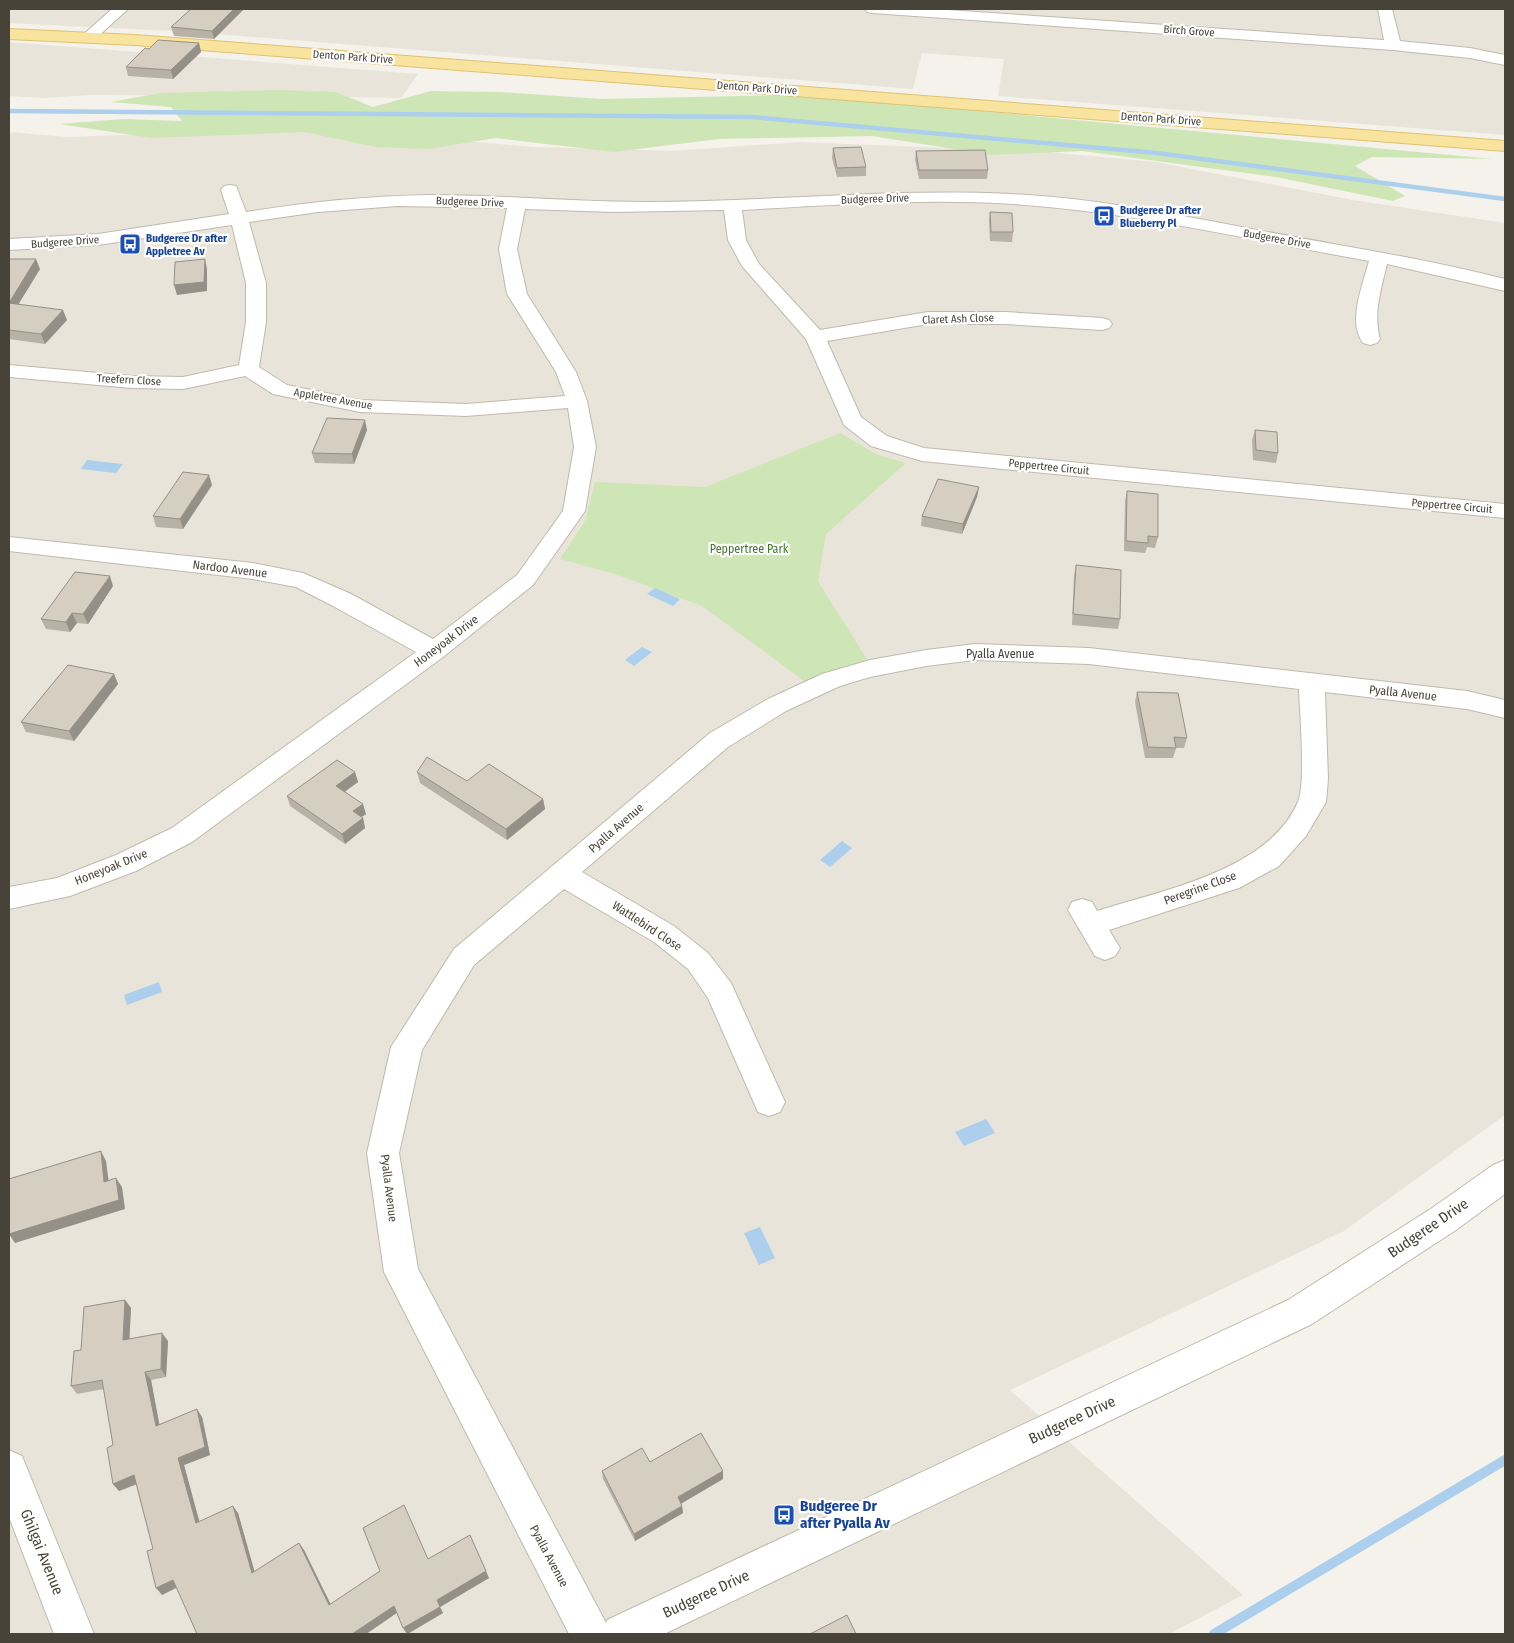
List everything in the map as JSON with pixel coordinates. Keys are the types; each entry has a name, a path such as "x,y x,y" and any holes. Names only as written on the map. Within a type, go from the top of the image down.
{"main road":[{"name":"Denton Park Drive","path":"9,34 89,38 1505,146"}],"street":[{"path":"89,38 121,9"},
{"name":"Birch Grove","path":"872,9 997,13 1175,23 1470,53 1505,60"},
{"path":"1385,9 1392,45"},
{"path":"230,190 256,284 256,322 248,369"},
{"name":"Budgeree Drive","path":"9,245 100,240 325,206 364,202 455,200 621,207 732,206 939,197 1021,200 1120,211 1379,258 1505,285"},
{"name":"Honeyoak Drive","path":"9,898 60,888 126,863 182,835 434,651 525,580 574,511 585,447 577,400 566,372 517,294 508,249 517,203"},
{"name":"Peppertree Circuit","path":"732,206 737,240 751,266 815,337 852,420 879,441 922,454 1505,511"},
{"path":"1370,339 1366,326 1366,312 1379,258"},
{"name":"Claret Ash Close","path":"815,337 928,318 1006,318 1102,324"},
{"name":"Appletree Avenue","path":"248,369 280,390 360,406 466,410 577,400"},
{"name":"Treefern Close","path":"9,371 132,382 183,383 248,369"},
{"name":"Nardoo Avenue","path":"9,544 253,571 303,581 342,600 434,651"},
{"name":"Pyalla Avenue","path":"590,1634 401,1272 383,1153 407,1047 464,958 719,740 795,697 831,680 870,668 926,658 976,652 1089,656 1466,700 1505,709"},
{"name":"Peregrine Close","path":"1093,927 1230,880 1269,858 1296,829 1312,802 1315,780 1312,683"},
{"name":"Wattlebird Close","path":"562,874 664,934 698,961 720,992 769,1102"},
{"name":"Budgeree Drive","path":"622,1634 1300,1312 1444,1220 1505,1175"},
{"name":"Ghilgai Avenue","path":"9,1469 74,1634"}],"shaded area":[{"path":"9,9 1505,9 1505,135 998,96 1004,59 922,53 913,89 191,32 9,23"},
{"path":"9,42 418,74 401,98 91,95 42,98 9,96"},
{"path":"316,128 534,147 673,151 800,142 1047,152 1156,162 1353,200 1505,223 1505,1115 1344,1231 1010,1390 1243,1595 1169,1634 9,1634 9,132 67,137"}],"green space":[{"path":"280,90 336,92 373,107 431,91 500,92 601,99 782,95 937,107 1493,159 1372,157 1355,166 1405,196 1393,201 1276,177 1082,151 992,155 872,136 718,139 614,152 495,138 429,149 375,147 305,132 152,138 59,124 123,119 182,121 171,107 111,102 160,93"},
{"name":"Peppertree Park","path":"840,433 878,455 906,463 826,534 818,581 868,661 804,681 702,606 618,575 560,559 585,521 595,482 705,487"}],"water":[{"path":"87,460 123,464 116,473 81,469"},
{"path":"655,588 680,599 673,606 647,594"},
{"path":"642,647 652,652 634,666 625,660"},
{"path":"842,841 852,848 830,867 820,860"},
{"path":"159,982 162,992 127,1005 124,995"},
{"path":"986,1119 995,1133 964,1146 955,1132"},
{"path":"760,1227 775,1258 759,1265 744,1233"}],"building":[{"path":"191,9 234,9 212,31 171,27"},
{"path":"158,40 199,43 171,70 126,67 145,48 149,49"},
{"path":"861,147 866,167 837,168 833,148"},
{"path":"985,150 988,170 919,170 916,151"},
{"path":"990,212 1012,213 1013,232 991,232"},
{"path":"9,259 36,259 9,303"},
{"path":"205,259 204,282 174,285 175,262"},
{"path":"9,303 63,310 41,334 9,330"},
{"path":"327,418 365,420 352,454 312,453"},
{"path":"1255,430 1277,432 1278,453 1256,450"},
{"path":"183,472 209,475 180,519 153,516"},
{"path":"938,479 979,487 963,524 922,516"},
{"path":"1127,491 1158,494 1158,537 1148,536 1148,543 1126,541"},
{"path":"1076,565 1121,570 1120,619 1073,614"},
{"path":"75,572 110,576 83,614 72,613 66,622 41,619"},
{"path":"68,665 114,674 69,731 21,722"},
{"path":"1137,692 1178,693 1187,738 1174,737 1176,748 1148,747"},
{"path":"427,757 467,781 489,764 543,799 506,829 417,772"},
{"path":"337,760 355,772 336,786 363,804 353,811 363,818 342,834 287,796"},
{"path":"101,1151 104,1182 116,1178 119,1200 9,1234 9,1179"},
{"path":"125,1300 123,1340 162,1333 161,1369 145,1372 156,1426 197,1409 205,1447 178,1458 196,1523 233,1506 252,1573 299,1543 329,1605 380,1571 363,1528 404,1505 428,1559 470,1535 486,1571 437,1600 440,1607 403,1628 394,1606 352,1634 197,1634 173,1580 156,1588 147,1551 153,1549 134,1475 113,1484 107,1448 113,1445 102,1380 71,1386 74,1351 81,1350 84,1307"},
{"path":"701,1433 723,1471 678,1497 682,1506 634,1534 602,1471 642,1448 650,1462"},
{"path":"847,1615 856,1634 810,1634"}],"waterway":[{"path":"9,111 752,117 1157,153 1505,199"},
{"path":"1214,1634 1505,1460"}],"place":[{"name":"Budgeree Dr after Blueberry Pl","path":"1104,216"},
{"name":"Budgeree Dr after Appletree Av","path":"130,244"},
{"name":"Budgeree Dr after Pyalla Av","path":"784,1515"}]}
